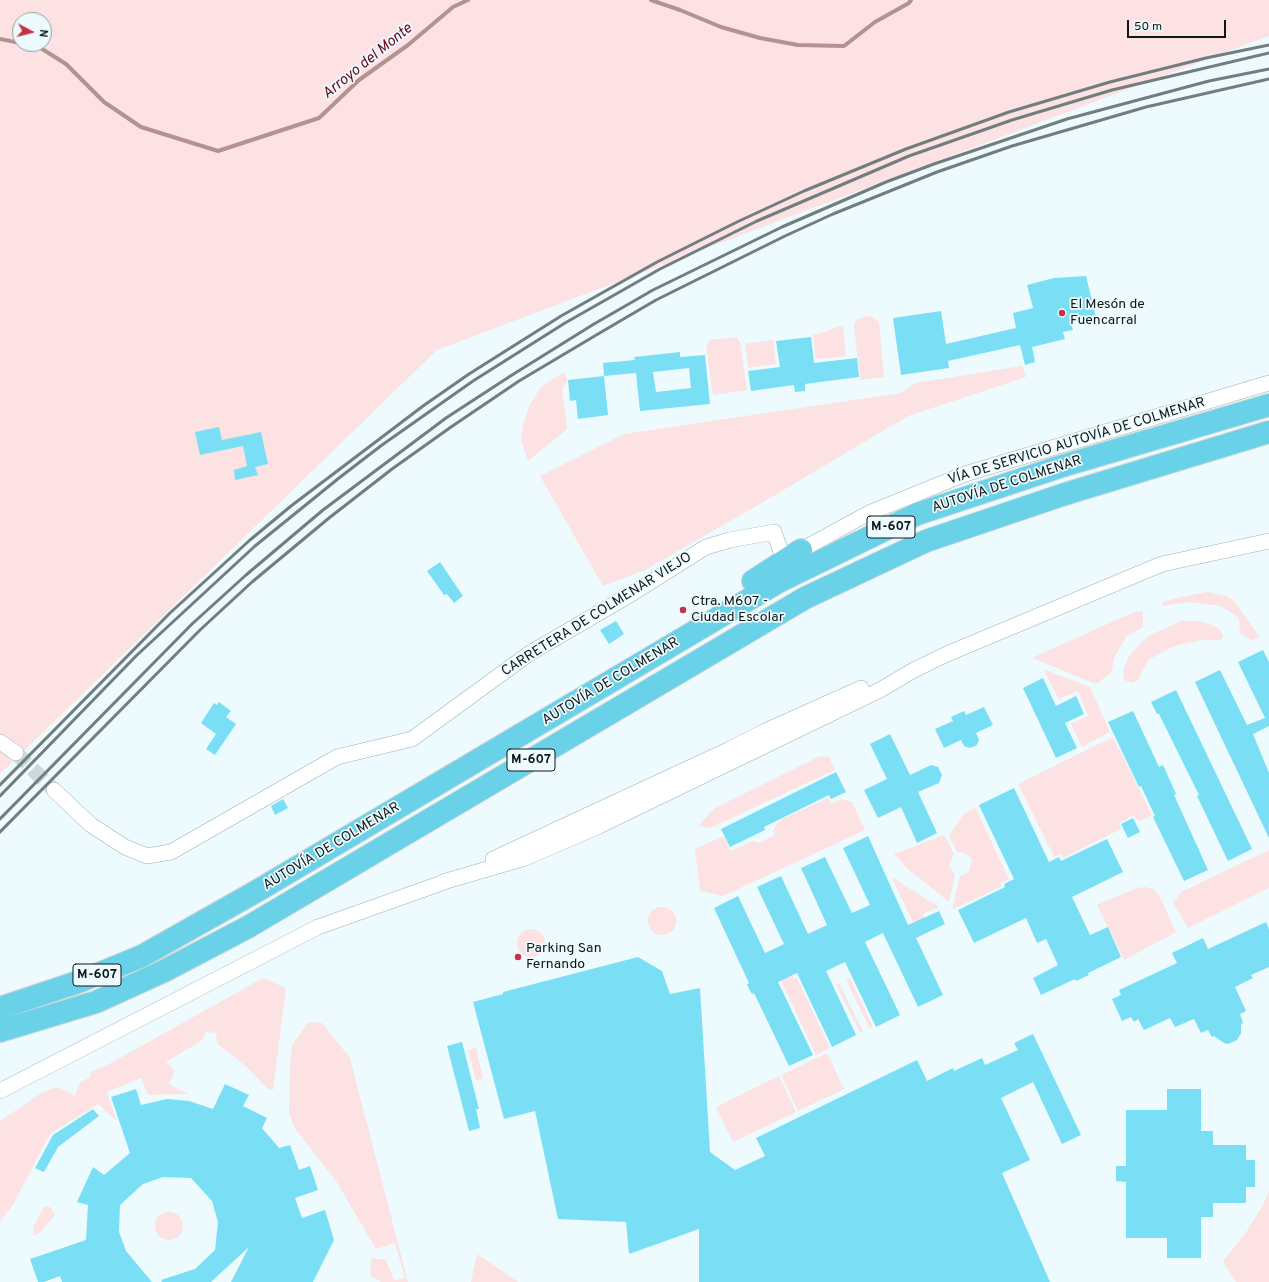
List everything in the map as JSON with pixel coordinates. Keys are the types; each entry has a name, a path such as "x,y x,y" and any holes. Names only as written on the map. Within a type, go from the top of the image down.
{"highway":[{"name":"AUTOVÍA DE COLMENAR","path":"0,1008 81,981 142,956 544,722 780,581 917,514 1059,467 1269,405"},
{"name":"AUTOVÍA DE COLMENAR","path":"0,1031 96,1002 164,971 234,934 805,598 926,541 1065,494 1269,432"},
{"path":"544,722 794,554"},
{"path":"0,998 79,972 190,929"}],"street":[{"name":"VÍA DE SERVICIO AUTOVÍA DE COLMENAR","path":"794,554 869,514 965,474 1269,383"},
{"name":"CARRETERA DE COLMENAR VIEJO","path":"54,790 90,825 124,847 147,856 171,852 337,757 412,739 530,652 633,593 706,547 730,540 774,532 780,548 794,554"},
{"path":"443,882 525,858 597,827 880,690 914,670 947,654 1162,564 1269,541"},
{"path":"443,882 730,749 765,731 863,688 914,670"},
{"path":"0,742 16,753"},
{"path":"610,812 708,767 730,749"},
{"path":"0,1091 318,927 516,854 582,825"}],"shaded area":[{"path":"0,0 1269,0 1269,36 437,350 0,774"},
{"path":"867,316 873,317 879,322 884,377 860,380 854,326 856,320"},
{"path":"839,326 843,327 846,356 816,359 813,335"},
{"path":"736,337 740,342 747,390 713,395 706,347 710,340"},
{"path":"773,340 776,364 748,368 745,344"},
{"path":"1022,366 1026,377 908,416 645,570 603,586 540,476 624,434 901,393 916,383"},
{"path":"564,372 568,380 562,388 567,429 528,461 521,439 529,406 541,387"},
{"path":"1207,592 1227,596 1235,602 1259,636 1253,641 1240,633 1239,618 1221,606 1190,602 1162,606 1162,602"},
{"path":"1143,611 1143,627 1126,637 1115,656 1111,673 1096,684 1032,658 1134,612"},
{"path":"1181,621 1198,621 1210,624 1220,629 1223,636 1221,640 1201,640 1174,646 1148,660 1138,680 1132,683 1124,680 1123,671 1128,658 1139,644 1150,635"},
{"path":"1043,669 1090,687 1110,732 1082,747 1071,724 1088,716 1078,691 1059,699"},
{"path":"1113,737 1152,815 1138,822 1134,815 1119,823 1121,829 1063,858 1060,854 1054,857 1018,784"},
{"path":"820,756 829,757 835,770 710,828 698,826 715,808"},
{"path":"828,798 831,804 842,799 852,802 865,830 723,896 700,891 695,849 724,836 731,851 753,841 758,843 775,835 773,831 780,820"},
{"path":"975,807 1009,879 1000,883 1002,886 952,910 960,876 969,872 972,859 965,853 957,852 949,836 962,816"},
{"path":"944,835 954,854 949,865 955,875 949,902 908,869 894,854"},
{"path":"1269,850 1269,888 1188,928 1173,903 1181,892"},
{"path":"891,876 939,907 923,914 925,920 914,925"},
{"path":"1145,887 1153,889 1159,895 1176,932 1124,960 1097,905 1137,888"},
{"path":"662,907 672,911 676,921 672,931 662,935 652,931 648,921 652,911"},
{"path":"531,929 537,930 541,933 544,937 544,949 541,953 537,956 531,957 525,956 521,953 518,949 517,943 518,937 521,933 525,930"},
{"path":"773,964 787,964 794,979 797,978 830,1048 816,1055"},
{"path":"263,978 286,988 273,1090 268,1089 248,1068 217,1043 216,1033 206,1032 201,1041 166,1062 175,1071 169,1084 188,1094 148,1095 141,1078 107,1092 117,1121 98,1104 50,1134 13,1205 0,1221 0,1121 43,1092 58,1087 75,1096 80,1083 90,1077 91,1072 111,1063"},
{"path":"850,978 873,1027 870,1029 846,980"},
{"path":"839,983 863,1032 860,1033 836,984"},
{"path":"309,1022 322,1023 350,1058 408,1282 381,1282 370,1275 371,1258 386,1260 394,1280 405,1278 395,1243 376,1249 336,1181 295,1129 289,1113 292,1045"},
{"path":"476,1048 483,1079 476,1080 468,1050"},
{"path":"827,1053 844,1089 798,1111 781,1075"},
{"path":"779,1076 796,1112 733,1142 716,1107"},
{"path":"1269,1191 1269,1282 1236,1282 1223,1261 1245,1234 1263,1205"},
{"path":"44,1207 50,1207 55,1215 41,1232 33,1236 33,1227"},
{"path":"169,1212 179,1216 183,1226 179,1236 169,1240 159,1236 155,1226 159,1216"},
{"path":"477,1254 518,1282 471,1282"}],"building":[{"path":"1086,276 1096,317 1071,322 1073,330 1063,332 1065,339 1032,347 1035,362 1025,365 1020,345 948,361 949,368 901,375 893,318 941,311 946,344 1016,328 1013,313 1033,308 1027,285 1054,278"},
{"path":"811,337 814,363 857,358 859,377 805,384 805,391 795,392 794,385 751,391 748,371 780,367 776,341"},
{"path":"680,352 680,357 705,355 710,404 640,411 636,373 604,376 603,363 635,360 634,357","holes":["689,368 691,388 656,392 653,372"]},
{"path":"604,376 608,415 578,419 576,400 570,401 568,380"},
{"path":"219,427 222,440 261,432 268,464 255,467 258,475 235,480 234,470 247,466 243,446 200,455 195,432"},
{"path":"440,562 463,596 454,603 447,594 444,595 427,571"},
{"path":"616,621 624,634 609,644 600,630"},
{"path":"1263,650 1269,662 1269,726 1253,734 1269,773 1269,838 1195,682 1220,670 1247,725 1265,718 1238,662"},
{"path":"1043,678 1056,706 1076,696 1084,714 1065,723 1077,748 1056,758 1023,688"},
{"path":"1176,690 1252,849 1228,861 1197,796 1199,795 1159,714 1157,714 1151,702"},
{"path":"219,702 231,711 226,717 236,724 215,755 206,749 216,734 201,723 214,703 217,705"},
{"path":"984,707 993,725 976,733 979,740 977,745 970,748 964,746 961,740 944,748 935,729 953,721 951,717 964,711 966,715"},
{"path":"1133,711 1159,767 1163,765 1176,794 1174,795 1208,870 1184,881 1153,817 1155,816 1141,786 1139,787 1108,722"},
{"path":"890,734 910,775 931,765 938,767 942,775 939,783 918,792 937,833 917,843 901,807 878,818 864,790 887,779 870,744"},
{"path":"836,772 846,792 831,799 829,795 764,827 765,830 730,847 721,829"},
{"path":"1014,788 1049,862 1059,857 1061,861 1107,839 1123,872 1072,897 1090,935 1108,927 1121,957 1088,973 1089,975 1076,981 1075,979 1041,995 1033,978 1058,965 1046,939 1037,943 1026,918 974,943 958,910 1005,887 1004,884 1014,879 979,805"},
{"path":"283,799 288,808 275,815 271,806"},
{"path":"1133,818 1140,832 1128,838 1121,824"},
{"path":"868,836 908,925 939,911 945,924 916,938 943,995 918,1007 883,933 865,942 900,1015 876,1027 845,962 826,971 856,1035 832,1047 797,973 778,982 813,1055 789,1066 754,993 752,994 749,989 747,984 749,983 714,908 738,896 765,953 784,944 757,887 781,876 808,934 827,925 801,868 825,857 852,913 870,905 843,848"},
{"path":"1266,922 1269,929 1269,967 1251,975 1253,978 1235,987 1246,1011 1240,1014 1243,1023 1241,1024 1241,1033 1237,1040 1228,1044 1214,1036 1212,1037 1208,1030 1201,1033 1194,1019 1175,1027 1170,1018 1144,1030 1138,1019 1134,1022 1131,1017 1122,1021 1112,999 1121,995 1119,990 1177,963 1172,953 1203,938 1208,949"},
{"path":"638,957 662,971 670,994 700,988 710,1152 735,1170 765,1156 756,1138 917,1060 927,1081 953,1068 954,1071 982,1058 985,1065 1018,1050 1014,1043 1033,1034 1081,1135 1062,1144 1033,1082 1001,1098 1030,1160 1002,1173 1050,1282 699,1282 699,1229 629,1254 626,1222 558,1219 535,1111 504,1119 473,1002 503,994 503,992"},
{"path":"462,1042 479,1109 476,1109 480,1128 469,1131 447,1046"},
{"path":"225,1084 249,1095 243,1106 267,1118 262,1128 279,1148 290,1145 299,1170 310,1166 318,1190 295,1198 302,1218 325,1210 334,1240 313,1282 231,1282 249,1247 211,1282 162,1282 161,1280 195,1269 215,1250 218,1222 212,1201 191,1178 163,1177 143,1184 120,1205 119,1232 126,1251 152,1282 62,1282 60,1276 44,1282 38,1282 30,1259 86,1240 88,1205 77,1202 93,1167 104,1175 130,1153 111,1097 136,1089 141,1105 167,1099 189,1101 213,1109"},
{"path":"1167,1089 1201,1089 1201,1131 1213,1131 1213,1145 1246,1145 1246,1160 1255,1160 1255,1187 1246,1187 1246,1203 1213,1203 1213,1217 1201,1217 1201,1258 1167,1258 1167,1238 1126,1238 1126,1182 1116,1181 1116,1166 1126,1166 1126,1110 1167,1110"},
{"path":"93,1109 99,1116 58,1147 44,1172 35,1168 53,1135"}],"waterway":[{"name":"Arroyo del Monte","path":"47,52 66,64 104,102 141,127 218,151 319,118 359,80 408,45 453,7 468,0"},
{"name":"Arroyo del Monte","path":"651,0 721,27 760,38 798,45 844,46 875,22 909,3 911,0"},
{"name":"Arroyo del Monte","path":"0,39 12,41"}],"tunnel":[{"path":"16,753 54,790"}],"railway":[{"path":"0,785 170,613 250,540 291,506 423,406 469,374 561,316 657,262 737,222 804,191 906,149 1009,112 1110,82 1206,58 1269,45"},
{"path":"0,796 136,656 255,546 382,445 473,381 565,323 660,269 757,221 909,156 1012,120 1112,90 1269,53"},
{"path":"0,819 192,624 246,575 323,510 446,418 594,324 653,290 782,227 886,182 934,164 1067,119 1209,81 1269,69"},
{"path":"0,832 200,630 252,582 329,518 392,469 519,381 598,334 656,300 785,236 833,214 937,172 1012,146 1146,107 1269,79"}],"place":[{"name":"El Mesón de Fuencarral","path":"1062,313"},
{"name":"Ctra. M607 - Ciudad Escolar","path":"683,610"},
{"name":"Parking San Fernando","path":"518,957"}]}
